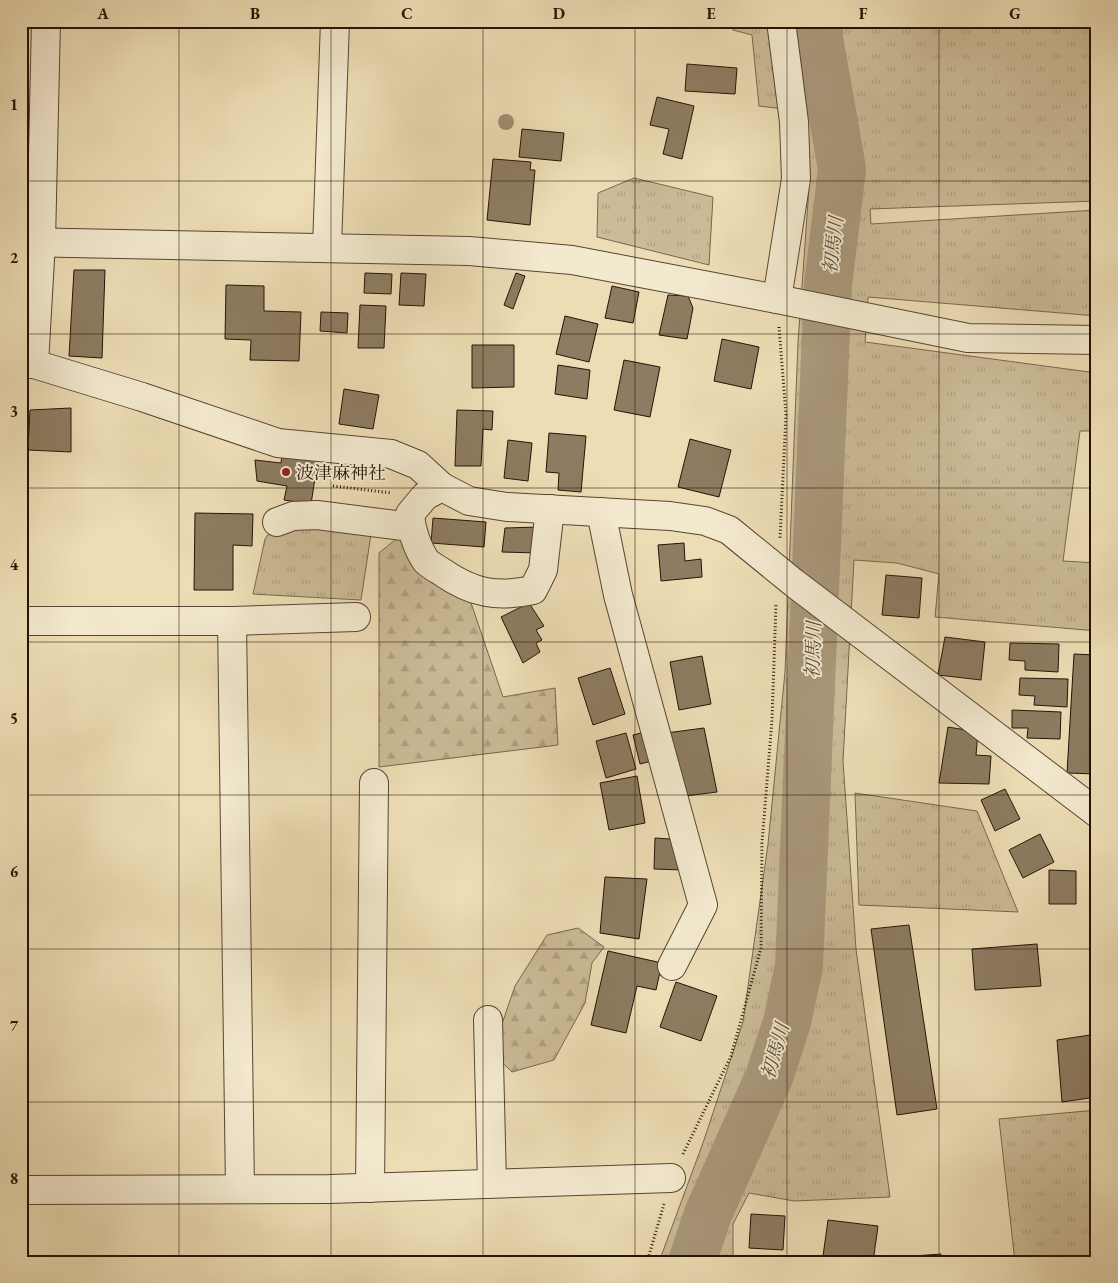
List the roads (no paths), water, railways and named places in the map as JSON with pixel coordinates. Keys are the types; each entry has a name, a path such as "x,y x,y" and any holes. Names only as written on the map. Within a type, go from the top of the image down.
{"street":[{"path":"46,21 31,242 28,364 142,397 278,443 390,454 418,465 433,492 470,501 507,507 670,516 706,521 729,530 786,576 1097,813"},
{"path":"327,247 335,21"},
{"path":"781,21 794,122 796,179 784,301"},
{"path":"31,242 469,251 572,260 968,338 1097,340"},
{"path":"433,492 410,514 411,527 427,561 452,579 471,589 498,594 532,590 543,570 550,509"},
{"path":"601,512 618,595 703,905 672,966"},
{"path":"277,522 293,516 317,515 411,527"},
{"path":"21,621 232,621 356,617"},
{"path":"232,621 240,1189"},
{"path":"370,1188 374,783"},
{"path":"488,1020 492,1183"},
{"path":"21,1190 370,1188 671,1178"}],"waterway":[{"name":"初馬川","path":"692,1262 708,1214 769,1077 787,1022 799,966 828,285 842,169 816,21"}],"place":[{"name":"波津麻神社","path":"286,472"}]}
